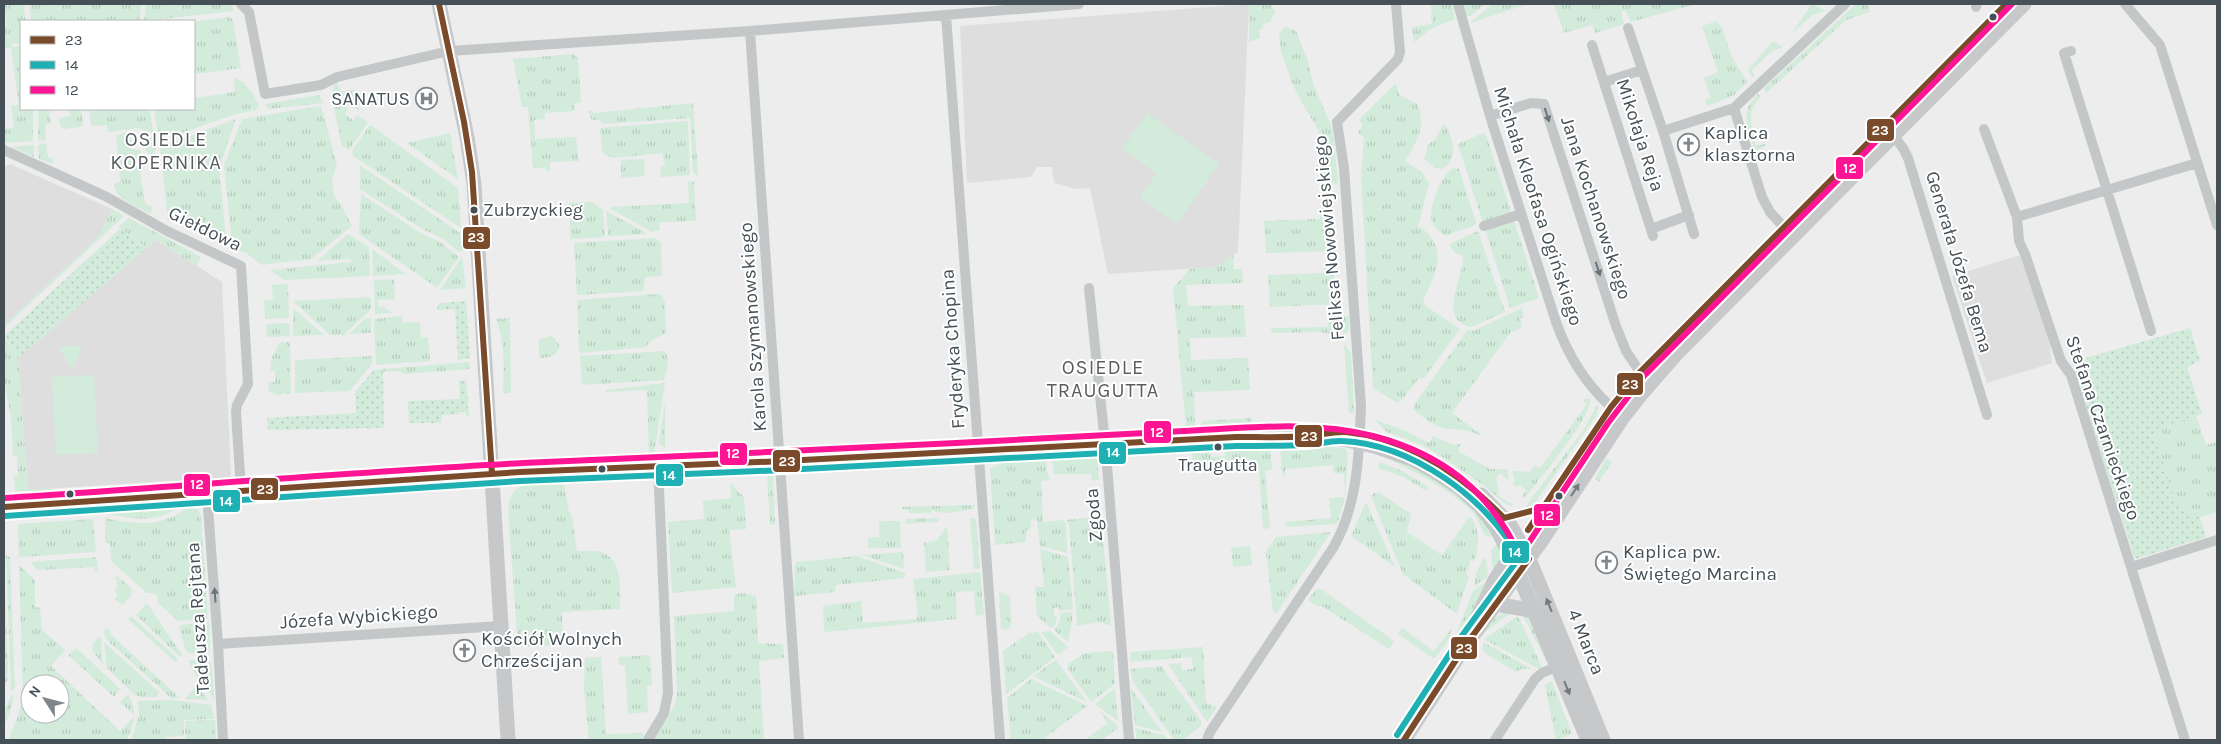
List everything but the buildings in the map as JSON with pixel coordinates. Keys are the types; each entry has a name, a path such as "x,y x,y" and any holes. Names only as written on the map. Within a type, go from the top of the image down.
{"main road":[{"path":"439,4 467,138 474,184 508,740"},
{"path":"1404,740 1466,646 1529,559 1623,417 1642,392 1668,363 1793,237 1889,130 2024,4"},
{"path":"4,507 492,474 1236,437 1311,436 1338,432 1360,438"},
{"name":"4 Marca","path":"1360,438 1404,448 1459,478 1492,506 1510,525 1529,559 1603,740"},
{"name":"4 Marca","path":"1360,438 1412,459 1460,488 1475,501 1490,520 1511,556 1588,740"},
{"path":"1466,646 1495,580 1520,543"},
{"path":"1496,604 1535,611"}],"street":[{"path":"240,4 249,12 265,94 321,85 337,77 449,51 750,31 1079,4"},
{"name":"Feliksa Nowowiejskiego","path":"1206,740 1342,534 1354,490 1360,438 1360,406 1344,168 1337,122 1398,59 1400,52 1396,4"},
{"name":"Michała Kleofasa Ogińskiego","path":"1458,4 1490,116 1566,349 1588,384 1610,407"},
{"path":"1663,131 1734,108 1845,4"},
{"path":"2125,4 2160,45 2217,225"},
{"name":"Fryderyka Chopina","path":"946,15 1000,740"},
{"path":"1628,28 1663,131 1694,234"},
{"name":"Karola Szymanowskiego","path":"750,31 800,740"},
{"name":"Mikołaja Reja","path":"1592,45 1652,232 1689,215"},
{"path":"2071,51 2064,53 2151,331"},
{"path":"1604,82 1642,70"},
{"name":"Jana Kochanowskiego","path":"1490,116 1531,103 1544,104 1616,326 1626,350 1640,372"},
{"path":"1734,108 1762,197 1770,212 1793,237"},
{"name":"Stefana Czarnieckiego","path":"1984,129 2017,217 2020,246 2025,254 2061,361 2071,375 2185,740"},
{"name":"Generała Józefa Bema","path":"1889,130 1908,158 1987,416"},
{"name":"Giełdowa","path":"4,150 107,197 167,231 241,266 248,384 237,405 236,412 241,491"},
{"path":"2017,217 2197,163"},
{"path":"1484,226 1521,214"},
{"name":"Zgoda","path":"1089,288 1106,444 1129,740"},
{"path":"648,740 664,713 668,694 658,466"},
{"name":"Tadeusza Rejtana","path":"206,494 218,644 223,740"},
{"path":"2131,567 2217,540"},
{"name":"Józefa Wybickiego","path":"218,644 502,626"},
{"path":"1495,740 1535,679 1542,673 1558,666"}],"shaded area":[{"path":"1249,4 1238,252 1216,267 1108,274 1090,188 1076,189 1054,183 1052,167 1037,167 1031,177 967,183 960,26"},
{"path":"10,164 112,209 101,232 94,241 4,325 4,167"},
{"path":"156,240 222,282 231,477 28,490 18,358"},
{"path":"2020,255 2048,331 2052,363 1987,383 1952,276"}],"green space":[{"path":"4,4 23,4 26,20 20,20 20,42 11,44 12,47 20,46 20,110 33,110 33,141 4,143 4,129 14,128 11,106 19,105 11,48 4,48 4,26 7,26"},
{"path":"29,4 141,4 140,20 31,20"},
{"path":"146,4 231,4 233,11 153,20 144,20"},
{"path":"1249,4 1271,4 1275,12 1270,22 1263,24 1263,29 1259,30 1260,38 1249,42"},
{"path":"1431,4 1452,4 1455,19 1431,29 1414,42 1412,27 1432,24"},
{"path":"1463,4 1485,4 1472,15 1465,17"},
{"path":"1492,4 1528,4 1470,23"},
{"path":"1554,4 1696,4 1631,22 1625,10 1621,11 1624,24 1595,33 1592,25 1564,33"},
{"path":"1812,4 1825,11 1813,15 1791,34"},
{"path":"1856,4 1868,4 1870,12 1846,20 1766,93 1764,88"},
{"path":"230,17 233,20 241,68 195,74 195,22"},
{"path":"1717,21 1722,28 1732,57 1747,82 1734,95 1708,106 1705,100 1711,98 1704,78 1718,72 1702,26"},
{"path":"1284,27 1296,31 1308,61 1313,83 1333,131 1338,183 1335,184 1322,180 1322,145 1319,131 1292,83 1281,52 1279,34"},
{"path":"1773,41 1783,47 1772,51 1752,70 1755,76 1753,78 1748,70"},
{"path":"574,54 578,59 581,102 574,104 575,111 545,113 545,119 534,120 535,139 576,137 579,161 550,162 550,171 546,171 545,168 533,168 528,107 522,107 513,59"},
{"path":"234,77 246,86 255,97 259,106 256,110 236,114 176,135 158,134 154,110 195,110 195,98 235,92"},
{"path":"337,83 341,91 356,90 359,111 332,92 333,86"},
{"path":"1396,83 1399,95 1416,103 1421,118 1419,133 1405,162 1421,171 1429,183 1418,227 1425,230 1435,244 1438,260 1434,277 1423,301 1427,307 1460,329 1424,378 1418,379 1402,400 1397,403 1373,388 1361,178 1364,137 1358,133 1363,125 1359,120"},
{"path":"1758,94 1761,97 1753,108 1751,120 1756,146 1765,144 1765,146 1755,151 1746,115 1752,101"},
{"path":"319,95 323,103 268,109 265,104"},
{"path":"332,98 348,108 345,114 354,121 357,115 368,122 349,150 342,146"},
{"path":"693,103 698,177 693,172 690,118 602,124 600,120 592,120 588,111 593,113"},
{"path":"321,106 337,165 332,179 334,196 340,203 352,226 311,259 262,265 245,252 237,251 232,246 224,165 242,119"},
{"path":"38,110 49,110 51,123 45,125 46,140 38,141"},
{"path":"69,110 81,110 83,124 81,127 64,129 60,126 59,118 70,116"},
{"path":"89,110 150,110 153,133 137,128 108,132 107,125 91,126"},
{"path":"1147,113 1219,164 1177,224 1140,198 1156,173 1122,149"},
{"path":"236,119 219,169 227,246 203,232 168,220 160,147"},
{"path":"688,121 690,175 660,177 661,166 665,165 663,153 612,158 602,152 600,128"},
{"path":"1443,125 1445,125 1448,131 1453,154 1451,160 1442,169 1435,168 1424,159 1428,145 1435,139"},
{"path":"369,126 372,126 458,188 461,228 353,156 352,151"},
{"path":"131,132 131,149 140,150 143,164 139,165 145,204 152,207 151,214 122,199 115,190 114,184 120,182 116,135"},
{"path":"140,133 154,137 156,149 152,157 146,151"},
{"path":"450,133 458,179 407,143"},
{"path":"1483,133 1486,135 1539,298 1510,308 1458,144"},
{"path":"46,143 48,157 53,159 53,164 39,159 38,145"},
{"path":"34,145 34,157 11,147"},
{"path":"644,159 645,176 621,178 621,160"},
{"path":"360,165 463,235 463,251 459,252 442,238 424,230 360,189"},
{"path":"1453,168 1459,169 1476,222 1475,225 1445,236 1433,223 1431,215 1436,192 1448,172"},
{"path":"688,181 694,182 696,219 694,221 659,222 660,230 652,232 611,209 611,207 689,203"},
{"path":"361,194 422,234 440,242 459,257 439,285 436,287 359,234"},
{"path":"592,202 603,210 605,237 570,239 569,203"},
{"path":"112,209 124,216 4,328 4,325 94,241 101,232"},
{"path":"1320,210 1329,211 1331,251 1266,253 1264,221 1320,219"},
{"path":"606,211 646,233 646,234 608,236"},
{"path":"129,218 201,257 197,266 156,240 147,248 118,227"},
{"path":"120,229 147,248 18,358 5,335"},
{"path":"1478,231 1505,312 1471,327 1461,323 1455,316 1453,307 1454,297 1463,256 1455,253 1449,244"},
{"path":"348,234 369,247 370,276 284,280 270,270 351,262 351,259 317,261"},
{"path":"655,238 661,243 662,276 645,277 643,291 577,295 574,243"},
{"path":"372,249 406,274 373,276"},
{"path":"1233,255 1234,269 1242,269 1243,283 1186,285 1188,306 1244,305 1246,337 1190,338 1191,360 1248,358 1250,390 1194,392 1195,427 1186,427 1173,288 1190,269 1216,267"},
{"path":"462,257 466,288 440,290"},
{"path":"1324,264 1333,264 1335,304 1270,307 1268,275 1324,273"},
{"path":"394,279 395,299 378,300 379,307 384,307 392,313 375,314 374,280"},
{"path":"288,284 289,318 265,319 264,300 273,300 272,285"},
{"path":"662,295 665,302 666,333 649,342 647,347 579,353 577,300"},
{"path":"371,297 371,309 344,335 330,335 293,301"},
{"path":"466,301 470,358 458,360 455,309 437,310 438,305 442,303"},
{"path":"293,308 324,335 293,336"},
{"path":"1522,308 1524,317 1520,318 1522,327 1510,333 1452,413 1483,436 1459,429 1440,427 1414,410 1414,405 1468,329 1473,331"},
{"path":"402,316 403,323 420,322 421,337 428,337 430,361 376,365 374,319"},
{"path":"1349,316 1349,330 1343,335 1342,317"},
{"path":"371,318 371,333 349,334 365,319"},
{"path":"510,318 511,393 503,393 504,365 496,319"},
{"path":"1327,318 1336,318 1337,336 1321,332 1272,333 1271,328 1328,327"},
{"path":"289,323 290,336 267,337 266,324"},
{"path":"2190,328 2200,361 2187,367 2202,414 2153,430 2176,504 2189,516 2200,517 2206,537 2135,559 2072,362"},
{"path":"4,335 18,358 28,489 52,489 53,491 15,491 14,476 18,476 17,456 13,456 11,417 4,380"},
{"path":"552,336 560,346 557,352 546,358 539,358 539,339"},
{"path":"280,342 290,342 291,393 277,395 269,391 268,382 275,382 275,371 270,371 271,359"},
{"path":"72,345 82,347 73,370 59,348"},
{"path":"1344,345 1351,352 1354,413 1349,413"},
{"path":"664,351 668,361 664,380 582,385 580,356"},
{"path":"373,356 372,364 350,391 295,393 295,360"},
{"path":"469,362 470,369 404,374 398,371 383,372 383,369"},
{"path":"383,369 384,428 268,430 267,418 356,413 355,392 374,370"},
{"path":"94,375 98,453 56,455 52,377"},
{"path":"466,380 469,416 466,416 466,412 459,412 459,414 442,415 441,423 409,423 408,401 460,399 459,381"},
{"path":"665,383 654,453 649,455 647,390 605,392 606,390"},
{"path":"1590,398 1589,407 1574,433 1525,498 1522,498 1526,490 1519,485 1517,487 1513,484 1515,481 1512,471 1530,472 1534,465 1540,468 1587,404 1582,400"},
{"path":"665,401 665,448 659,443"},
{"path":"1598,404 1597,415 1536,501 1526,509 1528,503 1582,432"},
{"path":"2196,416 2206,445 2217,442 2217,512 2200,517 2189,516 2176,504 2153,430"},
{"path":"1251,418 1252,425 1202,427 1202,421"},
{"path":"1374,419 1408,432 1429,443 1433,436 1453,445 1461,444 1458,451 1490,469 1507,469 1509,481 1500,473 1496,478 1499,496 1509,503 1514,503 1512,506 1504,503 1483,485 1444,458 1422,445 1387,432"},
{"path":"1323,446 1345,448 1348,453 1345,498 1337,524 1286,527 1285,522 1331,518 1329,498 1345,497 1344,474 1334,473 1333,465 1285,469 1285,476 1282,473 1280,447"},
{"path":"1270,448 1272,467 1271,470 1265,470 1270,528 1263,529 1259,468 1193,472 1192,452 1210,451 1211,457 1225,456 1225,450"},
{"path":"1385,455 1413,465 1473,505 1494,535 1491,537 1485,535 1476,516 1457,498 1422,476 1388,459"},
{"path":"1095,457 1097,459 1099,480 1092,480 1091,474 1054,474 1052,459"},
{"path":"1606,458 1612,462 1599,482 1595,479"},
{"path":"1046,460 1050,480 1041,481 1043,522 1063,520 1066,524 1067,553 1040,546 1037,519 1031,520 1030,529 1026,531 1026,542 995,545 990,469 1003,461"},
{"path":"1380,462 1404,472 1428,487 1426,491 1404,477 1378,468"},
{"path":"767,474 773,475 775,524 770,525"},
{"path":"530,483 564,485 569,512 572,516 577,551 597,551 606,554 612,559 619,574 620,609 562,612 563,645 518,647 508,511 510,500 516,489"},
{"path":"730,483 744,497 746,529 729,530 736,587 672,593 668,522 704,519 703,501 731,498"},
{"path":"1374,493 1380,493 1411,514 1407,532 1442,555 1470,516 1476,527 1477,549 1474,561 1471,560 1466,575 1469,576 1457,614 1403,574 1371,496"},
{"path":"1366,502 1395,567 1351,536"},
{"path":"179,503 180,506 171,512 153,518 123,517 104,513 112,508"},
{"path":"975,505 974,509 948,513 931,510 931,513 909,513 908,509 902,510 902,507"},
{"path":"192,507 198,510 201,517 208,619 178,621 157,602 158,597 153,593 147,593 111,561 110,544 105,542 105,518 131,522 157,522"},
{"path":"87,510 94,513 17,518 21,514"},
{"path":"1101,516 1111,626 1100,622 1074,626 1077,623 1069,524 1066,520"},
{"path":"939,518 938,522 906,524 906,519"},
{"path":"970,518 976,519 980,568 974,569"},
{"path":"93,519 96,552 19,557 18,524"},
{"path":"879,521 900,521 901,548 868,548 868,538 880,537"},
{"path":"947,526 950,570 926,572 924,543 937,540"},
{"path":"1331,532 1276,614 1273,611 1266,552 1276,537"},
{"path":"1498,543 1500,559 1493,570 1491,550"},
{"path":"1250,546 1252,565 1233,567 1231,548"},
{"path":"1040,549 1068,557 1073,609 1059,611 1059,607 1054,608 1054,616 1057,616 1055,625 1051,628 1037,616 1035,587 1044,587"},
{"path":"903,552 904,569 862,555"},
{"path":"6,555 10,557 15,688 11,692"},
{"path":"857,556 905,573 905,578 836,585 835,592 794,596 795,565 797,562"},
{"path":"96,557 98,572 95,572 94,567 38,570 30,562"},
{"path":"1483,559 1486,559 1488,577 1474,586 1476,573"},
{"path":"4,564 8,670 7,682 4,682"},
{"path":"19,565 35,580 35,607 40,608 42,630 65,650 51,666 59,674 22,674"},
{"path":"980,572 984,615 976,616 974,591 956,592 957,619 824,632 823,606 861,601 863,623 916,619 918,616 913,579"},
{"path":"117,576 132,589 131,596 122,605 114,599 117,596 115,589 118,586 116,584 118,581 115,579"},
{"path":"1490,579 1451,655 1444,666 1439,665 1454,640 1473,591"},
{"path":"1316,589 1321,589 1394,641 1389,649 1320,605 1319,607 1308,600"},
{"path":"999,591 1010,597 1011,625 1007,630 1001,629"},
{"path":"742,593 756,596 758,643 783,644 784,658 759,661 764,740 653,740 675,705 677,694 674,616 734,611 734,595"},
{"path":"147,603 182,655 180,657 136,615"},
{"path":"1514,610 1480,636 1498,616"},
{"path":"1072,612 1068,642 1054,630 1060,621 1060,613"},
{"path":"1522,613 1528,616 1549,661 1547,663"},
{"path":"131,616 178,659 175,662 128,619"},
{"path":"1516,617 1519,618 1543,669 1539,669 1484,639"},
{"path":"209,622 210,652 192,654 186,651 179,627 181,625"},
{"path":"1453,627 1447,642 1434,659 1398,634 1402,628 1434,651"},
{"path":"107,628 111,632 110,634 180,698 171,698 105,638 104,631"},
{"path":"1050,631 1068,647 1058,655 1041,632"},
{"path":"1038,632 1055,657 1006,694 1003,651 1029,633"},
{"path":"99,637 101,638 103,665 92,650 93,644"},
{"path":"104,642 159,692 157,697 135,695 107,668"},
{"path":"1483,642 1532,669 1521,669 1516,672 1486,654 1483,650"},
{"path":"1203,647 1206,703 1217,707 1207,722 1168,664 1181,663 1182,670 1193,669 1192,657 1130,662 1131,652"},
{"path":"75,649 81,652 120,689 114,697 68,655"},
{"path":"1113,651 1115,684 1091,702 1068,669 1068,664 1085,653"},
{"path":"650,655 652,685 647,686 648,712 628,714 625,665 619,665 619,657"},
{"path":"601,657 606,734 643,733 644,739 589,740 584,691 585,658"},
{"path":"209,659 199,679 190,666 189,660"},
{"path":"1056,660 1087,702 1033,676"},
{"path":"211,661 214,699 200,681"},
{"path":"1161,666 1201,721 1201,726 1183,740 1174,740 1132,680 1131,669"},
{"path":"1031,679 1087,706 1042,740 1011,740 1007,698"},
{"path":"1552,681 1572,734 1558,740 1556,740 1545,685"},
{"path":"70,684 120,731 134,717 127,740 8,740 20,708 20,724 70,724"},
{"path":"197,685 208,700 185,699"},
{"path":"1115,688 1118,721 1095,704"},
{"path":"1131,688 1162,732 1135,725"},
{"path":"1423,689 1427,693 1412,716 1407,714"},
{"path":"14,693 12,706 4,727 7,705"},
{"path":"128,694 133,707 134,715 120,702"},
{"path":"173,700 211,705 214,719 184,720 184,736 166,737 167,740 131,740 139,715 138,701"},
{"path":"1098,709 1119,727 1102,740 1085,740 1108,723"},
{"path":"215,720 216,740 185,740 185,721"},
{"path":"1135,728 1164,735 1167,740 1137,740"}],"transit line":[{"name":"23","path":"439,4 464,122 472,172 492,474"},
{"name":"23","path":"1528,530 1611,407 1640,372 2006,4"},
{"name":"12","path":"4,498 523,463 902,446 1279,426 1350,431 1373,436 1421,453 1461,478 1478,494 1494,512 1520,556 1608,423 1644,376 2012,4"},
{"name":"23","path":"4,507 520,472 784,461 1236,437 1300,437 1346,432 1391,442 1432,461 1470,487 1504,518 1543,508"},
{"name":"14","path":"5,516 520,481 784,470 1236,446 1308,445 1338,441 1368,444 1394,452 1420,464 1445,478 1468,495 1488,515 1505,536 1519,558 1458,641 1397,735"},
{"name":"23","path":"1404,740 1465,646 1529,559"}],"place":[{"name":"SANATUS","path":"426,99"},
{"name":"Kaplica klasztorna","path":"1688,144"},
{"name":"Zubrzyckieg","path":"474,210"},
{"name":"Traugutta","path":"1218,447"},
{"name":"Kaplica pw. Świętego Marcina","path":"1607,563"},
{"name":"Kościół Wolnych Chrześcijan","path":"465,650"}],"district":[{"name":"OSIEDLE KOPERNIKA","path":"166,150"},
{"name":"OSIEDLE TRAUGUTTA","path":"1103,378"}]}
